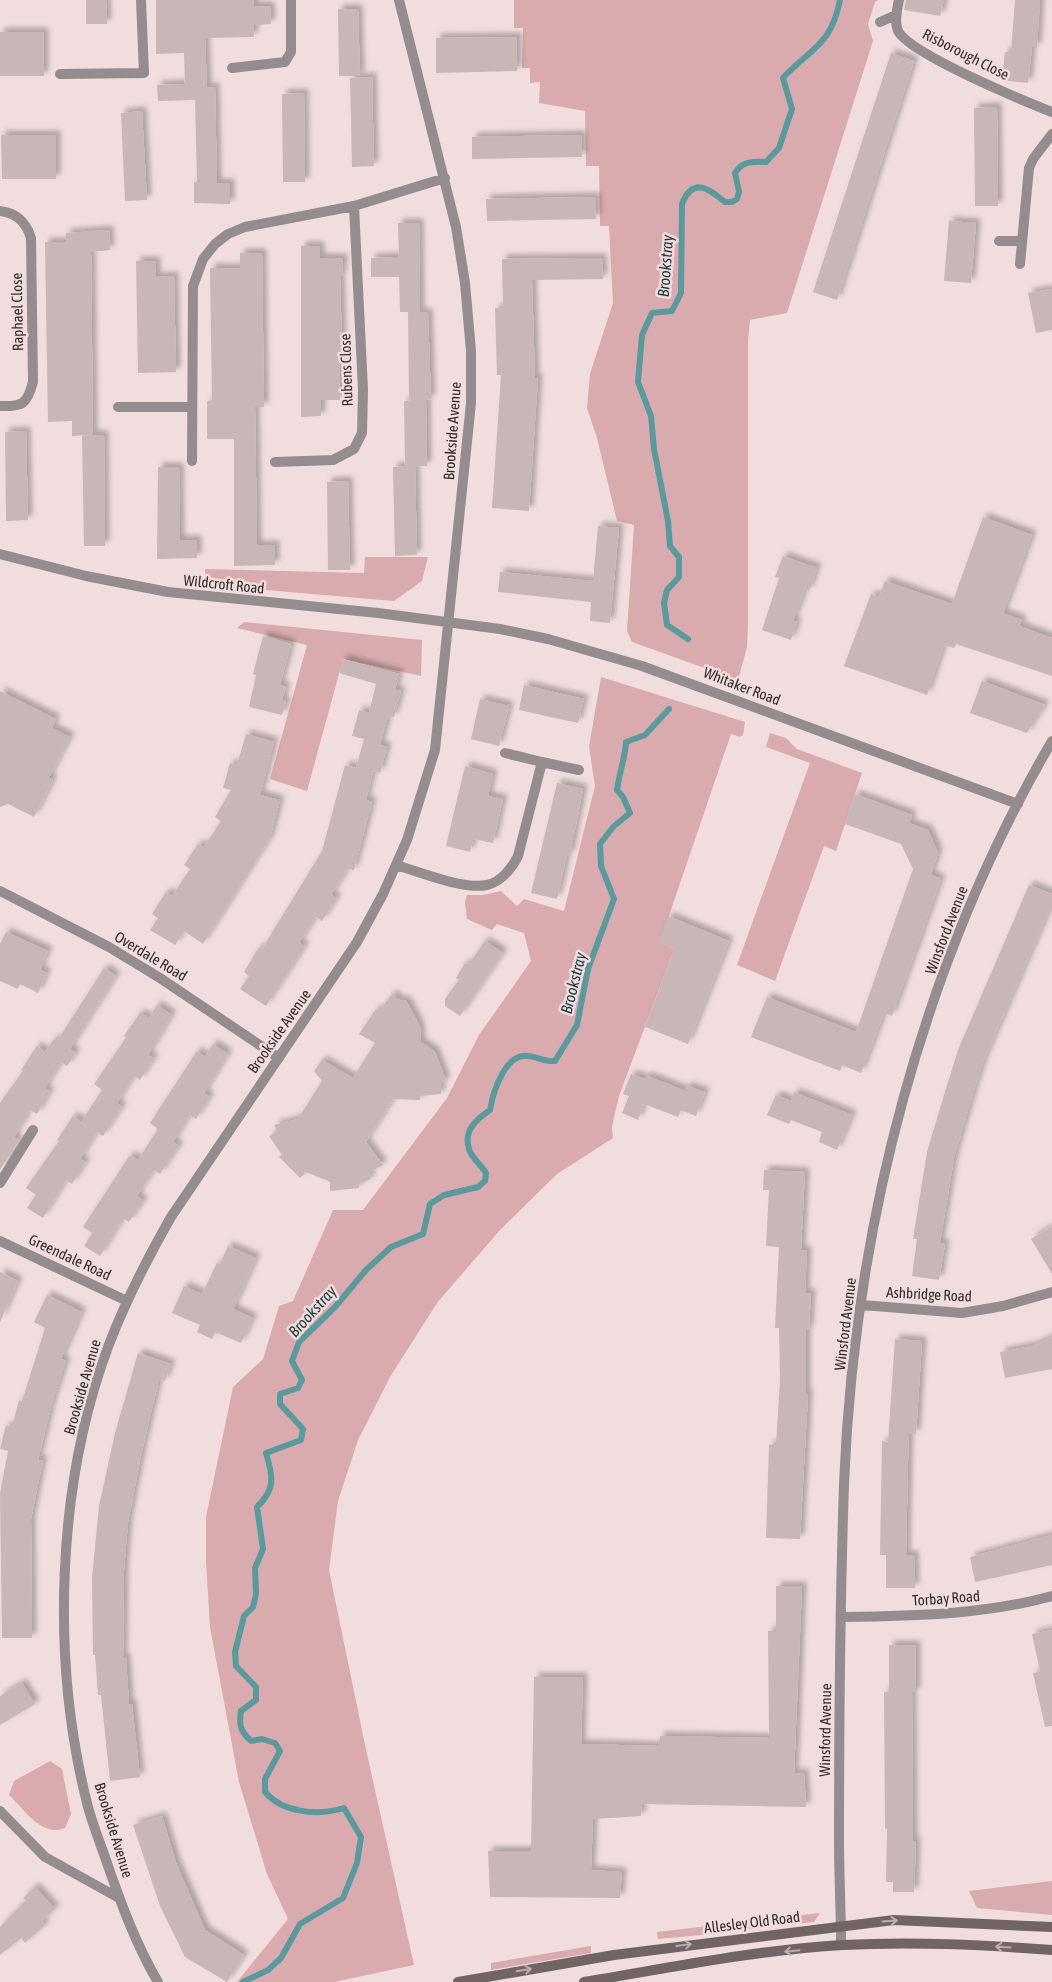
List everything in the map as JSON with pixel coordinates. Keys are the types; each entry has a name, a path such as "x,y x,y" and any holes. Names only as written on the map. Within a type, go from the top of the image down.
{"main road":[{"name":"Allesley Old Road","path":"458,1982 614,1955 841,1925 894,1920 1052,1927"},
{"path":"584,1982 740,1957 841,1946 930,1943 1052,1950"}],"street":[{"path":"60,74 144,73 141,0"},
{"path":"232,68 285,62 291,52 291,0"},
{"name":"Brookside Avenue","path":"158,1982 119,1898 88,1807 70,1707 64,1597 68,1528 77,1466 89,1408 108,1348 127,1301 145,1263 171,1217 357,942 383,894 407,840 435,750 465,471 470,403 471,351 465,282 456,227 399,0"},
{"path":"880,22 896,15 899,0"},
{"name":"Risborough Close","path":"896,15 898,30 918,48 955,69 1052,112"},
{"path":"1020,264 1030,168 1033,159 1052,134"},
{"path":"192,461 192,286 203,259 221,239 245,227 354,206 445,178"},
{"name":"Rubens Close","path":"275,462 333,460 354,449 362,433 363,390 354,206"},
{"name":"Raphael Close","path":"0,211 22,220 31,238 33,372 29,398 18,407 0,406"},
{"path":"998,241 1022,241"},
{"path":"118,407 191,407"},
{"name":"Wildcroft Road","path":"0,554 86,576 168,592 449,622"},
{"name":"Whitaker Road","path":"449,622 548,639 656,671 1018,804"},
{"name":"Winsford Avenue","path":"841,1946 839,1839 844,1483 854,1362 882,1184 897,1119 920,1044 959,936 1018,804 1052,741"},
{"path":"505,753 579,770"},
{"path":"396,865 466,884 490,884 501,877 512,867 518,856 542,762"},
{"name":"Overdale Road","path":"0,891 109,947 160,978 279,1058"},
{"path":"0,1183 33,1130"},
{"name":"Greendale Road","path":"0,1241 127,1301"},
{"name":"Ashbridge Road","path":"862,1305 962,1313 1003,1306 1052,1292"},
{"name":"Torbay Road","path":"842,1617 944,1615 1014,1606 1052,1596"},
{"path":"0,1811 45,1857 119,1898"}],"shaded area":[{"path":"514,0 878,0 875,2 868,24 873,41 787,313 750,320 748,340 748,625 747,647 738,680 632,642 627,631 634,525 617,521 597,438 587,408 590,374 613,303 609,226 600,226 599,166 586,166 585,111 539,103 540,82 530,83 530,68 522,68 523,28 514,28"},
{"path":"365,557 428,557 422,581 394,601 206,585 205,569 364,573"},
{"path":"244,622 422,640 421,676 343,659 307,791 270,779 307,645 237,628"},
{"path":"601,677 745,722 743,735 740,737 731,734 660,942 674,949 619,1096 612,1127 613,1138 557,1174 500,1230 437,1303 390,1377 358,1440 338,1501 329,1570 365,1745 414,1965 334,1982 237,1982 288,1919 267,1874 239,1782 210,1627 206,1562 206,1517 233,1387 263,1359 279,1306 293,1301 333,1210 363,1210 447,1098 479,1035 531,961 524,933 497,924 492,930 467,919 465,902 467,895 483,895 501,891 517,906 524,899 564,911 595,786 589,747"},
{"path":"770,733 786,738 797,749 862,773 836,851 824,846 775,981 737,965 810,763 766,747"},
{"path":"50,1761 62,1769 71,1814 65,1828 57,1830 41,1826 9,1795 14,1781"},
{"path":"1052,1881 1052,1915 977,1908 969,1891"},
{"path":"820,1913 814,1922 747,1929 747,1921"},
{"path":"734,1923 735,1932 658,1939 657,1932"},
{"path":"591,1946 591,1953 491,1970 491,1963"}],"building":[{"path":"86,0 106,0 107,24 86,24"},
{"path":"156,0 254,0 254,6 270,6 271,24 254,25 254,37 205,38 207,88 215,87 217,183 230,183 230,204 194,203 194,182 197,182 195,100 158,101 157,85 185,84 184,53 156,54"},
{"path":"906,0 944,0 940,16 904,10"},
{"path":"1015,0 1040,0 1037,47 1032,47 1028,83 1002,80 1005,52 1011,52"},
{"path":"338,9 358,9 360,76 339,76"},
{"path":"0,32 44,32 44,76 0,76"},
{"path":"517,37 517,71 436,73 436,38"},
{"path":"891,53 914,61 837,300 813,292"},
{"path":"372,77 374,166 352,167 350,78"},
{"path":"304,93 305,182 283,182 282,94"},
{"path":"997,107 998,206 975,206 974,108"},
{"path":"142,111 147,200 125,201 121,113"},
{"path":"1,135 56,135 56,179 2,179"},
{"path":"581,135 582,157 472,159 472,137"},
{"path":"596,197 596,219 487,221 486,199"},
{"path":"949,221 976,223 971,283 944,281"},
{"path":"398,223 419,223 420,312 413,312 428,313 431,399 426,400 427,466 405,467 404,401 409,401 408,312 400,312 399,277 371,277 371,258 399,257"},
{"path":"109,230 110,250 91,252 93,435 104,435 105,546 84,546 82,436 89,435 72,436 72,421 48,422 45,242 66,242 66,233"},
{"path":"301,246 320,246 320,258 343,258 342,276 340,276 342,362 339,362 340,400 321,400 321,416 301,417"},
{"path":"240,253 262,253 264,407 255,407 257,545 275,545 275,565 234,566 234,439 207,439 207,401 212,400 210,268 240,268"},
{"path":"602,258 603,279 532,280 535,378 538,378 529,511 492,508 501,375 497,375 495,308 503,308 502,259"},
{"path":"136,261 156,261 156,277 174,276 176,372 138,373"},
{"path":"1052,289 1052,330 1036,333 1028,293"},
{"path":"26,431 28,520 6,521 5,432"},
{"path":"415,466 417,555 395,556 393,467"},
{"path":"158,467 179,467 180,540 197,540 197,558 157,559"},
{"path":"348,481 350,570 328,570 327,482"},
{"path":"983,517 1032,535 1003,613 1022,620 1019,626 1052,638 1052,676 956,644 954,648 944,645 927,695 844,666 871,594 879,597 885,581 952,604"},
{"path":"598,526 619,528 610,623 590,621 591,602 498,592 500,572 593,581"},
{"path":"783,556 817,568 809,591 805,589 793,621 797,622 791,640 762,630 779,578 775,577"},
{"path":"263,636 291,644 280,685 286,687 282,700 286,701 282,715 249,707 256,675 253,674"},
{"path":"343,659 399,674 395,690 401,691 394,717 388,716 380,745 387,747 380,773 373,771 366,800 372,802 354,870 348,869 331,895 337,898 322,921 316,917 299,943 305,946 266,1006 240,989 249,976 244,972 259,947 262,949 322,851 345,765 356,768 364,739 352,736 359,710 369,713 376,684 339,673"},
{"path":"982,681 1045,705 1027,733 970,713"},
{"path":"524,685 584,699 578,723 519,710"},
{"path":"0,691 56,719 52,728 70,737 49,778 53,780 34,817 8,804 0,807"},
{"path":"480,699 509,706 499,746 471,739"},
{"path":"246,734 274,742 260,795 280,800 270,838 203,944 184,931 175,945 150,930 158,918 152,914 166,892 172,896 190,869 184,865 198,844 204,847 221,821 215,817 231,790 223,788 230,763 237,765"},
{"path":"465,766 493,774 488,796 503,799 493,843 473,839 470,852 446,846"},
{"path":"557,783 583,789 570,855 567,854 557,899 531,893"},
{"path":"855,794 912,815 909,823 928,830 938,853 931,875 941,879 892,1016 884,1013 861,1073 842,1065 840,1071 751,1037 767,997 856,1032 913,869 901,844 845,824"},
{"path":"1029,885 1052,894 1052,903 983,1062 973,1093 954,1158 940,1243 945,1244 939,1280 912,1276 917,1239 913,1239 927,1152 941,1105 958,1050"},
{"path":"668,916 729,941 688,1044 645,1027 674,949 659,942"},
{"path":"6,932 48,951 40,970 47,973 38,993 20,984 18,989 0,981 0,944"},
{"path":"485,941 503,953 460,1016 445,1006 445,999 459,980 456,978 465,963 468,965"},
{"path":"104,968 116,976 70,1049 76,1053 67,1066 61,1062 45,1088 50,1092 37,1114 30,1110 14,1137 19,1140 0,1170 0,1103 23,1071 21,1070 37,1046 45,1052 54,1039 57,1041"},
{"path":"392,994 401,1001 406,1000 420,1027 421,1042 435,1052 446,1081 441,1083 441,1094 420,1096 420,1100 393,1099 366,1142 383,1165 369,1172 371,1179 359,1184 359,1188 330,1191 330,1182 306,1172 300,1178 279,1157 282,1155 269,1136 277,1131 274,1125 298,1119 322,1081 314,1071 322,1060 353,1078 375,1043 359,1034 376,1009 379,1011"},
{"path":"157,1005 172,1015 148,1055 154,1058 140,1080 134,1076 117,1103 122,1107 103,1136 97,1132 80,1159 86,1162 72,1184 66,1180 43,1218 27,1208 36,1195 26,1188 59,1141 57,1140 73,1116 81,1122 102,1090 94,1084 126,1038 124,1036 140,1013 149,1018"},
{"path":"213,1044 228,1054 204,1093 210,1097 196,1119 190,1115 173,1142 179,1146 160,1174 154,1170 137,1196 143,1201 129,1222 123,1218 100,1256 84,1246 92,1233 83,1227 130,1155 138,1160 158,1129 150,1123 197,1051 205,1057"},
{"path":"631,1074 645,1079 647,1076 686,1091 687,1086 705,1092 696,1116 681,1110 678,1117 644,1104 638,1120 622,1113 629,1096 623,1094"},
{"path":"794,1092 852,1115 837,1150 819,1142 822,1132 791,1120 789,1124 767,1115 776,1095 791,1101"},
{"path":"764,1170 805,1172 801,1250 807,1250 805,1293 811,1293 809,1330 806,1330 806,1394 808,1394 800,1539 766,1538 769,1445 776,1445 780,1380 779,1328 775,1328 779,1247 766,1246 769,1190 763,1190"},
{"path":"1052,1226 1052,1274 1031,1239"},
{"path":"228,1246 256,1258 233,1309 253,1318 241,1343 215,1332 212,1339 197,1332 200,1325 172,1313 184,1286 202,1294 217,1263 220,1264"},
{"path":"0,1272 18,1281 0,1322"},
{"path":"47,1295 82,1312 61,1359 66,1361 52,1403 38,1460 43,1460 31,1519 32,1638 2,1638 0,1493 8,1451 0,1449 6,1425 12,1427 19,1400 22,1401 45,1328 34,1322"},
{"path":"1052,1337 1052,1369 1005,1378 1000,1352 1032,1346"},
{"path":"895,1339 922,1341 916,1434 909,1433 908,1460 906,1555 914,1555 915,1588 886,1588 886,1555 880,1555 882,1441 888,1442"},
{"path":"138,1353 171,1364 165,1381 159,1379 142,1451 128,1522 124,1570 123,1658 126,1658 129,1704 132,1704 140,1777 110,1781 101,1695 98,1695 95,1655 93,1655 92,1578 99,1506 115,1433"},
{"path":"1052,1535 1052,1565 975,1582 970,1557"},
{"path":"776,1586 802,1586 794,1774 804,1773 806,1807 642,1804 641,1816 593,1819 591,1870 622,1872 620,1898 490,1897 488,1851 531,1851 534,1677 583,1677 581,1744 658,1746 660,1736 769,1738 768,1631 776,1631"},
{"path":"1052,1630 1052,1726 1045,1727 1033,1673 1040,1672 1032,1634"},
{"path":"889,1645 916,1645 916,1692 912,1692 913,1841 916,1841 914,1892 893,1892 893,1882 886,1882 887,1829 885,1829 884,1692 889,1692"},
{"path":"22,1683 35,1704 0,1725 0,1696"},
{"path":"162,1816 176,1863 205,1930 244,1955 227,1982 185,1957 160,1906 133,1825"},
{"path":"35,1887 55,1909 42,1921 45,1925 25,1943 21,1938 0,1955 0,1927 26,1900 23,1898"}],"waterway":[{"name":"Brookstray","path":"688,639 667,625 664,603 667,590 679,577 679,557 670,546 668,521 654,449 651,416 638,382 642,335 652,313 672,311 681,293 682,204 686,195 691,190 702,188 725,202 732,202 737,199 739,192 735,173 738,169 745,164 766,162 779,148 792,109 783,78 819,45 825,37 836,15 840,0"},
{"name":"Brookstray","path":"243,1982 268,1970 281,1958 300,1924 343,1898 357,1863 361,1837 344,1808 323,1812 302,1811 272,1799 265,1792 265,1779 280,1751 275,1743 262,1739 251,1741 242,1731 240,1724 241,1711 256,1700 256,1687 236,1666 235,1652 244,1616 253,1607 256,1594 255,1568 263,1549 257,1507 267,1494 271,1482 266,1453 301,1440 303,1429 280,1404 280,1394 298,1388 302,1380 292,1361 299,1342 335,1307 366,1270 391,1247 423,1234 430,1204 444,1195 478,1187 485,1181 486,1173 470,1152 468,1136 476,1121 490,1110 497,1084 507,1067 520,1057 528,1056 555,1061 577,1025 588,969 614,899 601,866 600,844 613,827 630,813 623,797 617,790 626,742 645,735 669,709"}]}
